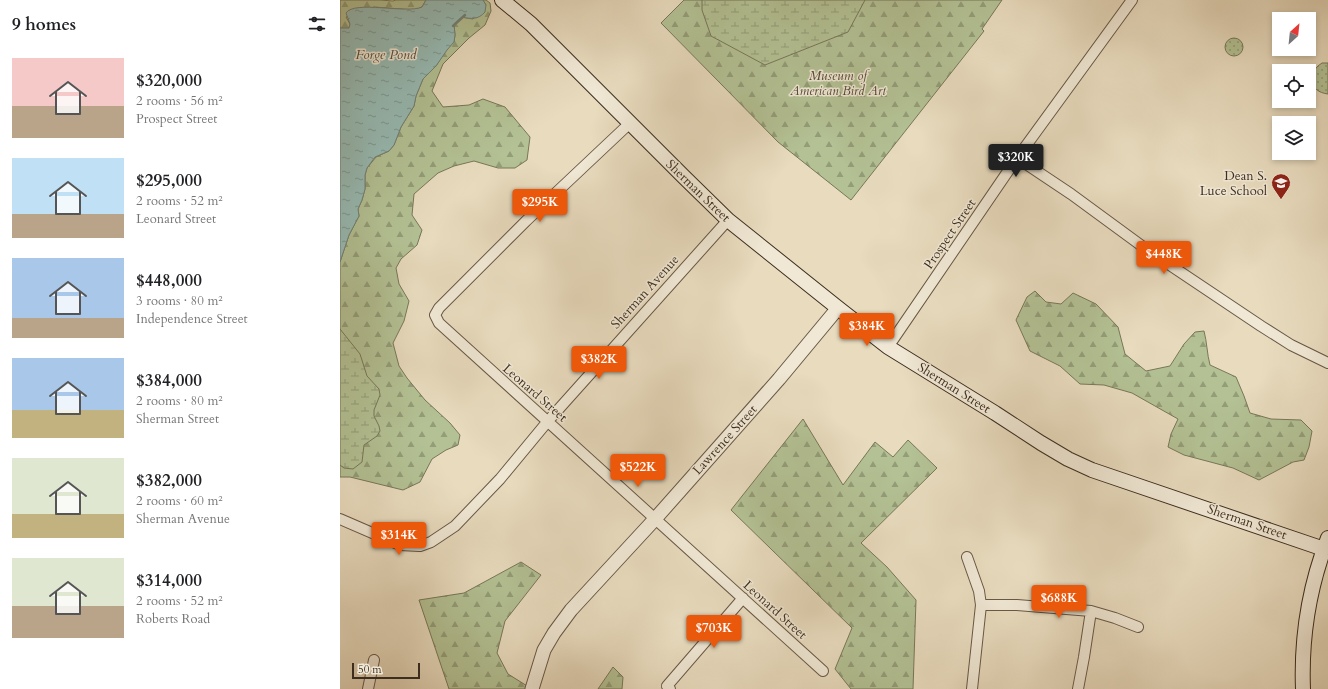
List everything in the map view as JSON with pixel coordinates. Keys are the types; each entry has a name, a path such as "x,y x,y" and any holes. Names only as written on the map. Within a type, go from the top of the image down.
{"main road":[{"name":"Sherman Street","path":"502,0 531,24 728,220 888,347 1041,443 1068,459 1092,470 1327,546"},
{"path":"1303,689 1302,666 1307,611 1327,546"}],"street":[{"name":"Prospect Street","path":"888,347 1017,158 1132,0"},
{"name":"Leonard Street","path":"630,123 526,221 439,308 435,315 439,324 500,380 548,421 823,671"},
{"path":"1017,158 1071,194 1146,249 1261,326 1291,345 1328,363"},
{"name":"Sherman Avenue","path":"340,519 400,545 420,546 431,542 455,526 500,479 548,421 728,220"},
{"name":"Lawrence Street","path":"532,689 544,650 554,633 571,610 779,379 838,308"},
{"path":"967,557 979,590 981,605 972,689"},
{"path":"669,688 743,598"},
{"path":"981,605 1017,605 1091,612 1115,618 1138,627"},
{"path":"1078,689 1091,612"},
{"path":"368,689 374,660"}],"green space":[{"path":"340,0 426,0 422,7 415,10 374,7 346,17 350,24 349,28 340,28"},
{"path":"483,0 490,3 491,11 485,25 469,38 443,64 432,91 443,107 469,105 483,99 505,107 530,137 527,160 515,168 498,168 474,161 454,166 438,173 414,194 412,215 422,230 417,245 401,259 396,268 399,284 409,301 404,321 393,343 399,366 425,400 450,423 460,435 458,445 446,450 432,459 420,482 403,490 350,477 340,477 340,262 349,235 359,216 358,209 365,189 365,175 367,168 376,157 389,151 394,145 401,127 414,106 416,96 423,79 436,66 446,50 454,42 454,25 461,17 473,19 486,5"},
{"name":"Museum of American Bird Art","path":"684,0 1002,0 982,29 984,31 851,200 778,142 661,23"},
{"path":"702,0 865,0 848,32 765,65 711,36 702,10"},
{"path":"1230,38 1238,38 1243,43 1241,54 1238,56 1230,56 1225,51 1225,43"},
{"path":"1322,63 1328,63 1328,94 1322,93 1316,89 1317,67"},
{"path":"1035,291 1046,302 1061,304 1073,293 1096,304 1118,327 1125,354 1146,371 1170,366 1184,344 1195,332 1204,331 1210,365 1236,377 1250,413 1271,419 1301,420 1312,431 1309,447 1304,460 1293,462 1259,480 1233,468 1184,455 1168,447 1171,434 1178,419 1132,393 1104,385 1080,384 1060,366 1030,351 1016,320 1027,297"},
{"path":"340,329 360,354 367,376 379,389 380,395 374,410 374,416 380,431 377,436 364,445 362,462 353,469 344,468 340,465"},
{"path":"803,419 843,485 875,442 893,457 908,440 937,468 861,543 887,567 916,600 913,689 851,689 835,669 852,628 731,510"},
{"path":"521,562 541,575 505,621 497,653 508,674 532,689 449,689 419,600 464,593"},
{"path":"613,667 623,677 622,689 598,689"}],"water":[{"name":"Forge Pond","path":"426,0 483,0 486,5 485,12 474,18 462,17 454,24 454,42 436,66 423,79 416,96 414,106 401,127 394,145 389,151 375,157 367,168 365,175 365,189 358,209 359,216 349,235 340,262 340,28 349,28 350,24 346,13 351,9 370,7 415,9 422,7"}],"waterway":[{"path":"453,26 465,15"}],"place":[{"name":"Dean S. Luce School","path":"1281,200"}]}
